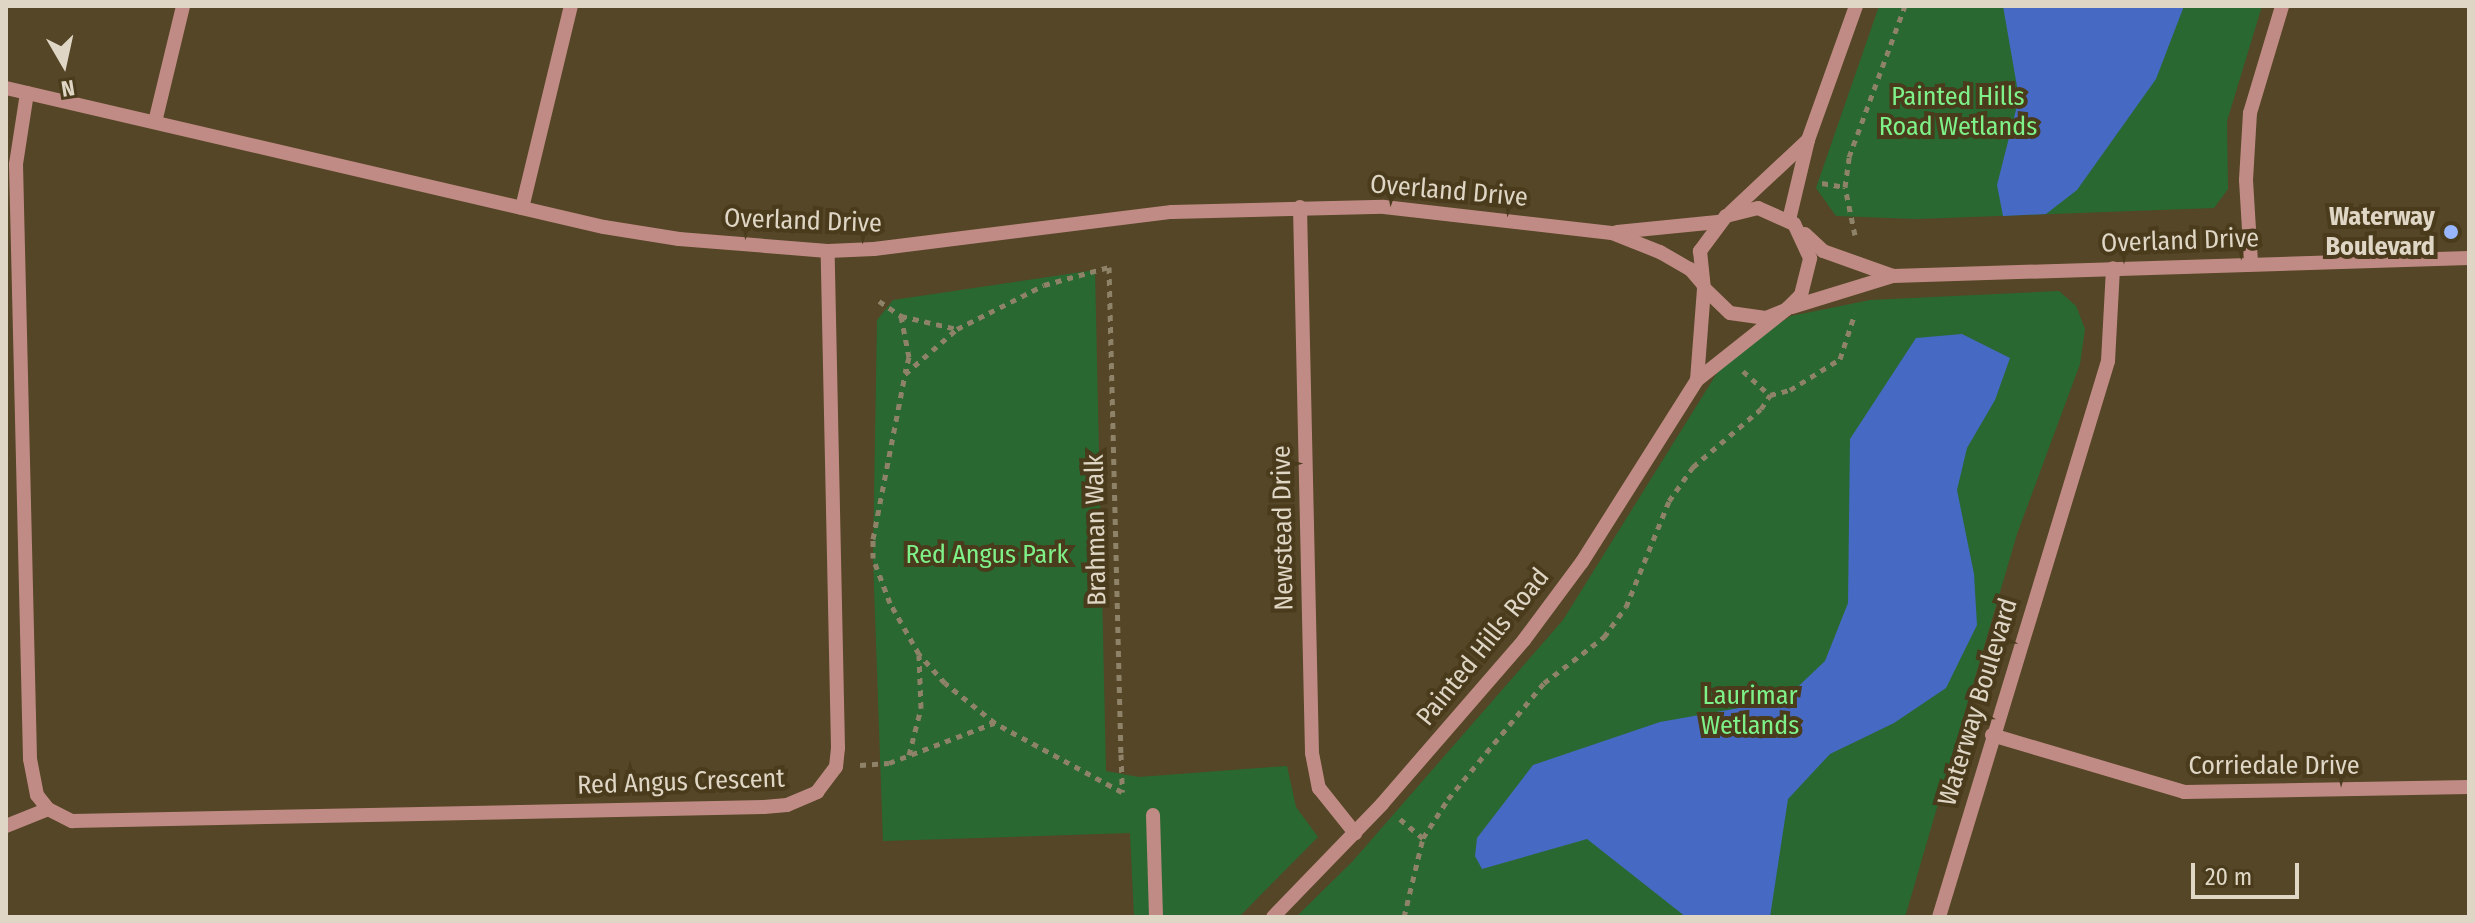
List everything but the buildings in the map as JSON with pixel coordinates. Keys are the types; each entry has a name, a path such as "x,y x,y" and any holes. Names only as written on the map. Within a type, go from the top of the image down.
{"street":[{"path":"155,122 183,6"},
{"path":"522,208 571,6"},
{"path":"1791,222 1808,140 1856,6"},
{"path":"2251,262 2249,125 2282,6"},
{"name":"Overland Drive","path":"6,88 522,208 679,239 828,251 933,246 1172,212 1300,207 1384,207 1612,233 1722,219"},
{"path":"6,826 48,809 33,784 30,759 16,164 27,93"},
{"path":"1722,219 1758,208 1791,222 1805,240 1809,277 1785,310 1766,318 1730,313 1704,286 1700,251 1722,219 1808,140"},
{"name":"Newstead Drive","path":"1300,207 1312,753 1319,788 1355,833"},
{"name":"Overland Drive","path":"1791,222 1823,251 1857,266 1893,276"},
{"name":"Overland Drive","path":"1612,233 1680,263 1704,286"},
{"path":"828,251 836,767"},
{"name":"Overland Drive","path":"1785,310 1893,276 2251,262 2469,258"},
{"name":"Waterway Boulevard","path":"1939,917 2108,361 2113,268"},
{"name":"Painted Hills Road","path":"1697,380 1704,286"},
{"name":"Painted Hills Road","path":"1273,917 1355,833 1524,640 1582,562 1697,380 1785,310"},
{"name":"Corriedale Drive","path":"1992,735 2184,792 2469,787"},
{"name":"Red Angus Crescent","path":"48,809 72,821 100,822 764,807 803,800 817,792 836,767"},
{"path":"1153,815 1156,917"}],"path":[{"path":"1857,266 1846,174 1905,6"},
{"name":"Brahman Walk","path":"957,329 1044,285 1109,267 1122,792 995,723"},
{"path":"1404,917 1423,838 1448,799 1544,683 1604,637 1619,617 1669,501 1693,467 1761,409 1770,395 1790,390 1840,359 1855,322 1855,287"},
{"path":"879,301 901,316 957,329"},
{"path":"836,767 908,756 995,723 919,654 890,603 873,558 878,504 909,357 901,316"},
{"path":"905,374 957,329"},
{"path":"908,756 921,708 919,654"}],"green space":[{"name":"Painted Hills Road Wetlands","path":"1879,6 2262,6 2227,121 2228,189 2214,208 1916,219 1836,216 1816,188"},
{"name":"Red Angus Park","path":"1095,270 1106,771 1139,777 1287,766 1296,807 1318,837 1239,917 1134,917 1130,833 883,841 873,558 877,320 893,300"},
{"name":"Laurimar Wetlands","path":"2059,291 2076,306 2085,329 2080,364 2017,534 1905,917 1296,917 1352,862 1563,620 1727,357 1791,316 1870,300"}],"water":[{"path":"2003,6 2184,6 2156,79 2077,190 2046,214 2003,216 1997,185 2019,98"},
{"path":"1962,334 2010,358 1995,400 1967,448 1957,490 1974,574 1977,625 1946,688 1894,723 1830,754 1788,799 1770,917 1686,917 1587,839 1482,869 1475,856 1477,838 1533,765 1660,722 1784,700 1825,661 1848,603 1850,439 1916,338"}],"place":[{"name":"Waterway Boulevard","path":"2451,232"}]}
